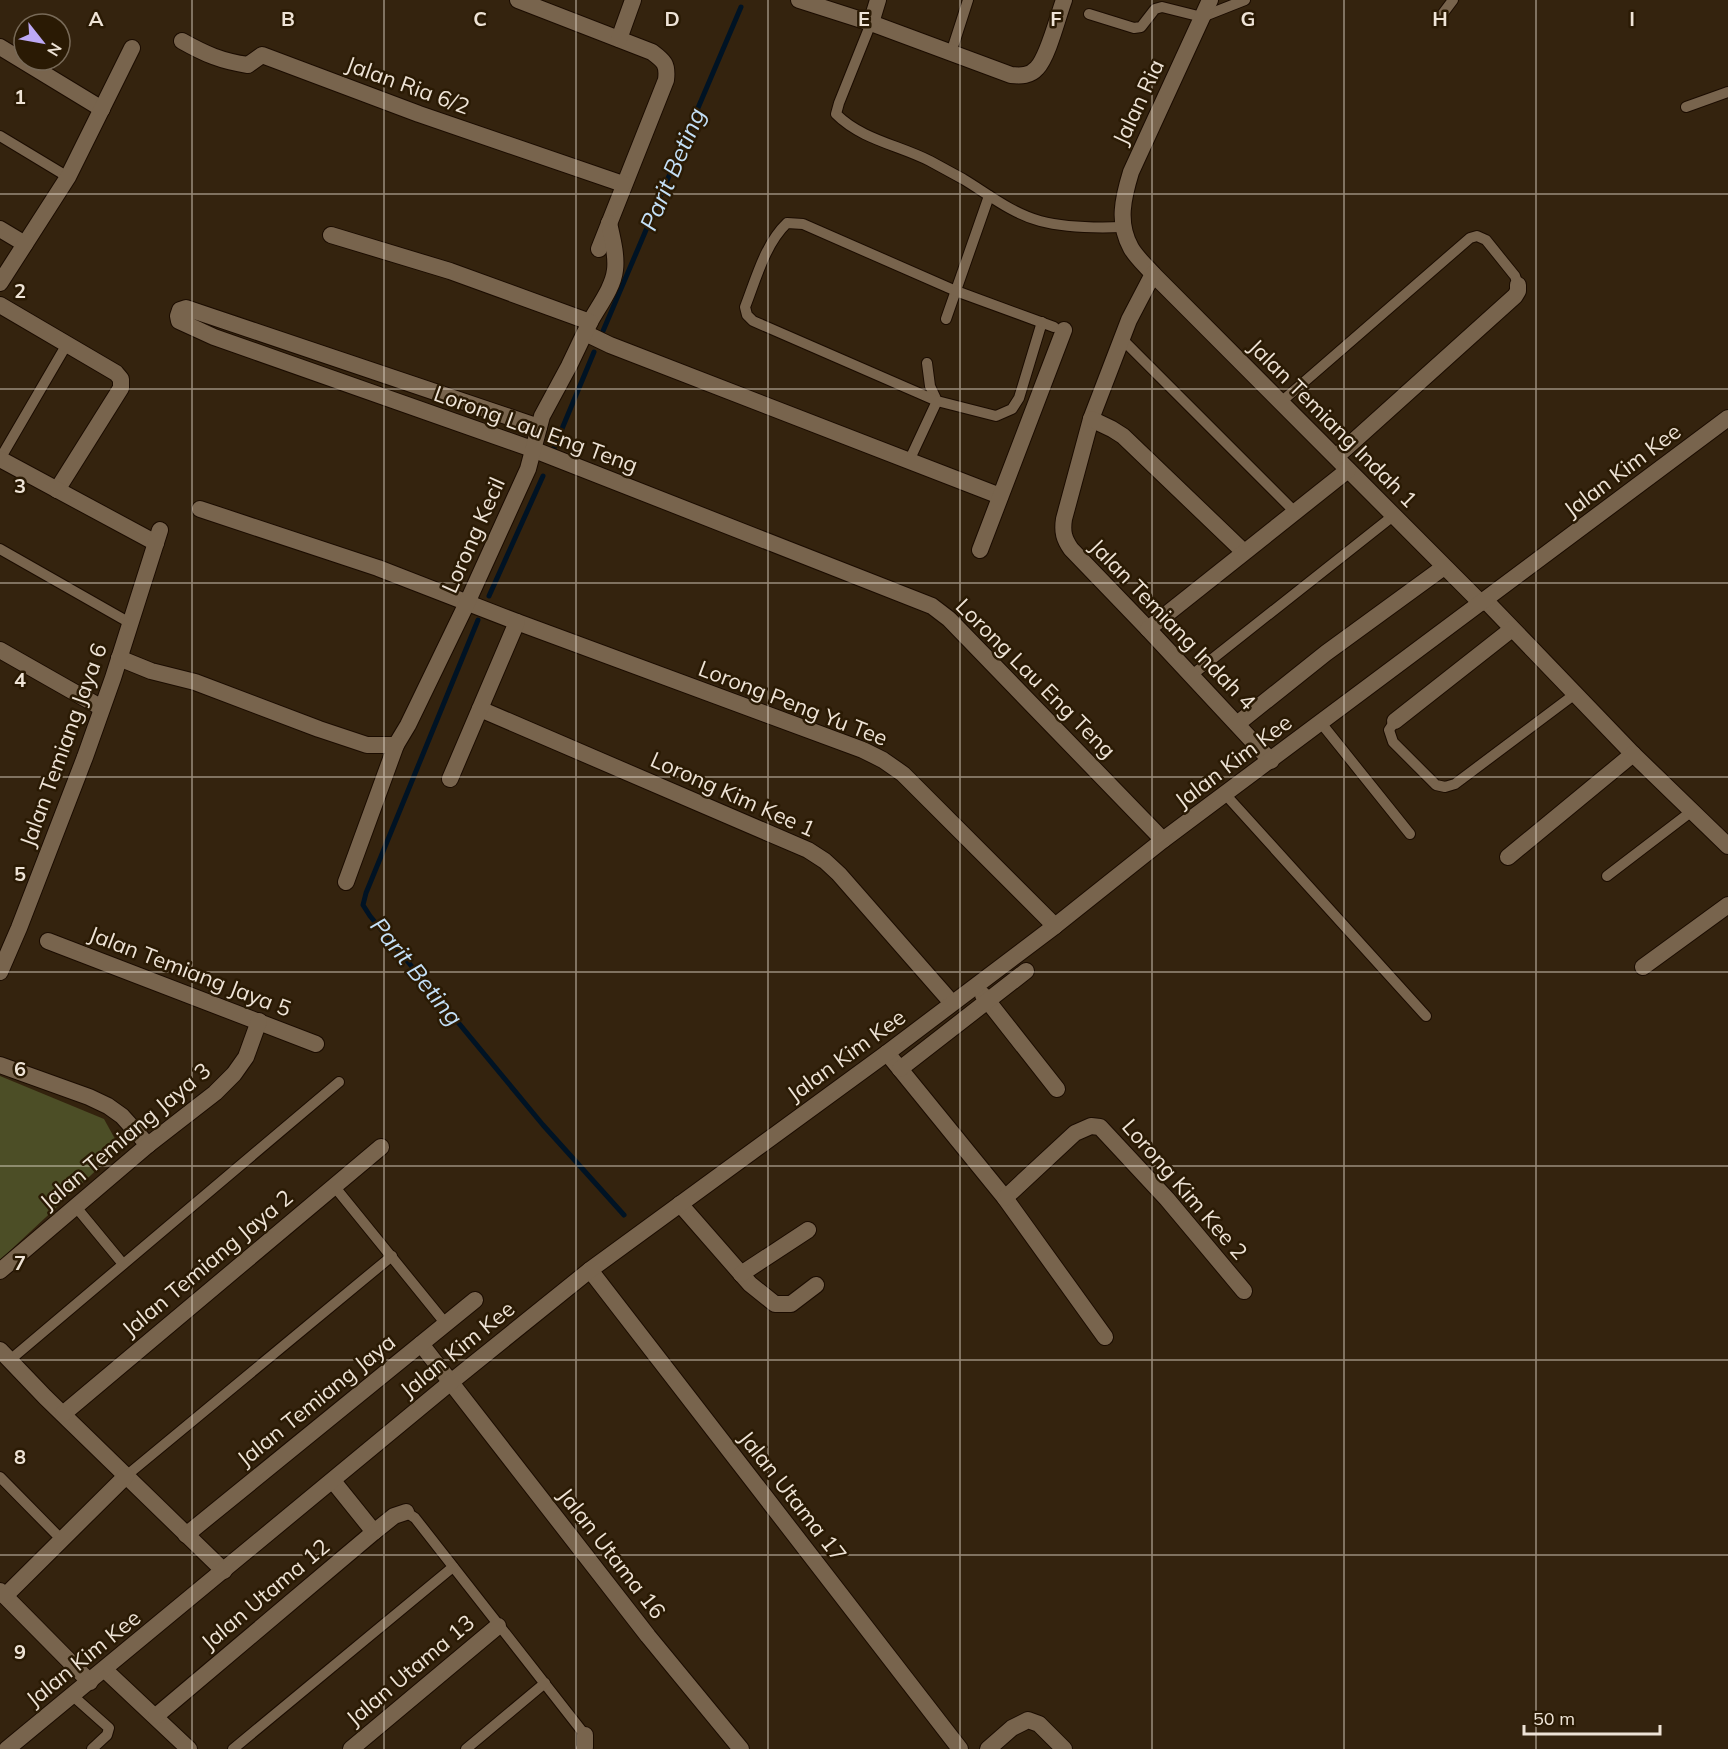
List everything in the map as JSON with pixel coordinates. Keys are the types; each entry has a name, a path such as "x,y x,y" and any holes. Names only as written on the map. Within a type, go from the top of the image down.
{"street":[{"path":"518,0 652,52 663,60 668,69 666,80 599,249"},
{"path":"619,39 633,0"},
{"path":"799,0 871,23 1011,75 1027,75 1039,67 1064,0"},
{"path":"871,23 878,0"},
{"name":"Jalan Ria","path":"1123,227 1123,202 1131,172 1210,0"},
{"name":"Jalan Ria 6/2","path":"182,41 205,54 232,63 248,66 262,56 419,114 623,184"},
{"path":"0,47 102,109"},
{"path":"0,283 68,177 132,48"},
{"name":"Lorong Kecil","path":"346,882 396,745 474,605 528,469 546,455 539,427 542,416 595,335 615,271 609,222"},
{"name":"Jalan Temiang Indah 1","path":"1123,227 1131,249 1153,274 1444,567 1512,629 1633,754 1728,846"},
{"path":"0,229 25,244"},
{"path":"332,235 450,271 595,335 1000,496"},
{"name":"Jalan Temiang Indah 4","path":"1153,274 1129,320 1091,419 1064,519 1065,540 1104,585 1148,628 1271,761"},
{"path":"1336,458 1515,296 1518,285"},
{"path":"0,305 116,373 121,379 121,388 57,490 0,459"},
{"name":"Lorong Lau Eng Teng","path":"539,427 186,308 180,310 178,316 179,321 214,336 546,455 922,600 949,619 1163,840"},
{"path":"980,550 1059,328"},
{"name":"Jalan Kim Kee","path":"7,1749 590,1270 888,1053 1055,926 1163,840 1728,418"},
{"path":"1091,419 1123,436 1244,552"},
{"path":"1148,628 1348,470"},
{"name":"Jalan Temiang Jaya 6","path":"0,972 49,851 102,708 158,537 57,490"},
{"name":"Lorong Peng Yu Tee","path":"200,508 378,568 883,760 903,774 1055,926"},
{"path":"1237,724 1326,653 1444,567"},
{"path":"450,779 517,622"},
{"path":"1395,721 1512,629"},
{"path":"0,650 102,708"},
{"path":"119,658 152,671 195,682 367,746 396,745"},
{"name":"Lorong Kim Kee 1","path":"480,710 808,850 839,874 952,1004"},
{"path":"1508,857 1633,754"},
{"path":"1643,968 1728,905"},
{"name":"Jalan Temiang Jaya 5","path":"48,941 316,1044"},
{"path":"900,1069 1026,971"},
{"path":"976,986 1057,1089"},
{"name":"Jalan Temiang Jaya 3","path":"0,1271 148,1145 215,1093 234,1074 246,1057 259,1021"},
{"path":"888,1053 1005,1198 1105,1337"},
{"path":"0,1065 108,1106 122,1116 148,1145"},
{"name":"Lorong Kim Kee 2","path":"1005,1198 1075,1133 1091,1126 1100,1127 1167,1199 1244,1291"},
{"name":"Jalan Temiang Jaya 2","path":"63,1414 381,1147"},
{"path":"680,1204 750,1284 775,1304 791,1304 816,1285"},
{"path":"741,1274 808,1230"},
{"name":"Jalan Utama 17","path":"590,1270 960,1749"},
{"name":"Jalan Temiang Jaya","path":"186,1535 475,1300"},
{"name":"Jalan Utama 16","path":"421,1344 648,1636 741,1749"},
{"path":"5,1355 224,1571"},
{"path":"90,1682 3,1594 62,1540 126,1476"},
{"path":"333,1481 374,1532"},
{"name":"Jalan Utama 12","path":"156,1716 374,1532 394,1516 406,1512"},
{"name":"Jalan Utama 13","path":"351,1749 498,1626"},
{"path":"105,1670 189,1749"},
{"path":"988,1749 1012,1728 1029,1720 1039,1724 1064,1749"}],"lane":[{"path":"951,53 968,0"},
{"path":"1089,14 1134,28 1141,27 1155,9 1162,7 1202,17 1245,0"},
{"path":"1441,16 1452,0"},
{"path":"871,23 836,114 846,124 878,140 928,159 1006,207 1040,221 1103,228 1123,227"},
{"path":"1686,107 1728,92"},
{"path":"0,136 68,177"},
{"path":"946,319 989,196"},
{"path":"1042,322 1019,398 1012,409 996,416 937,401 753,321 747,315 745,307 778,231 787,223 803,224 956,291 1059,328"},
{"path":"1281,402 1470,238 1477,236 1486,240 1515,276 1518,285"},
{"path":"1122,339 1295,512"},
{"path":"0,459 67,344"},
{"path":"927,363 930,386 937,401"},
{"path":"909,461 937,401"},
{"path":"1191,675 1394,516"},
{"path":"0,549 130,623"},
{"path":"1395,721 1389,730 1393,742 1436,785 1445,787 1455,784 1575,694"},
{"path":"1321,723 1410,834"},
{"path":"1225,794 1426,1016"},
{"path":"1607,876 1692,811"},
{"path":"5,1355 123,1264 339,1082"},
{"path":"334,1186 446,1324"},
{"path":"76,1207 123,1264"},
{"path":"126,1476 392,1256"},
{"path":"0,1477 62,1540"},
{"path":"406,1512 415,1518 545,1683 584,1742"},
{"path":"233,1749 453,1567"},
{"path":"466,1749 545,1683"},
{"path":"73,1696 109,1728 107,1735 92,1749"}],"green space":[{"path":"0,1076 104,1119 120,1148 0,1260"}],"waterway":[{"name":"Parit Beting","path":"603,331 741,7"},
{"name":"Parit Beting","path":"554,448 594,352"},
{"name":"Parit Beting","path":"489,596 543,476"},
{"name":"Parit Beting","path":"478,620 363,905 543,1125 624,1215"}]}
